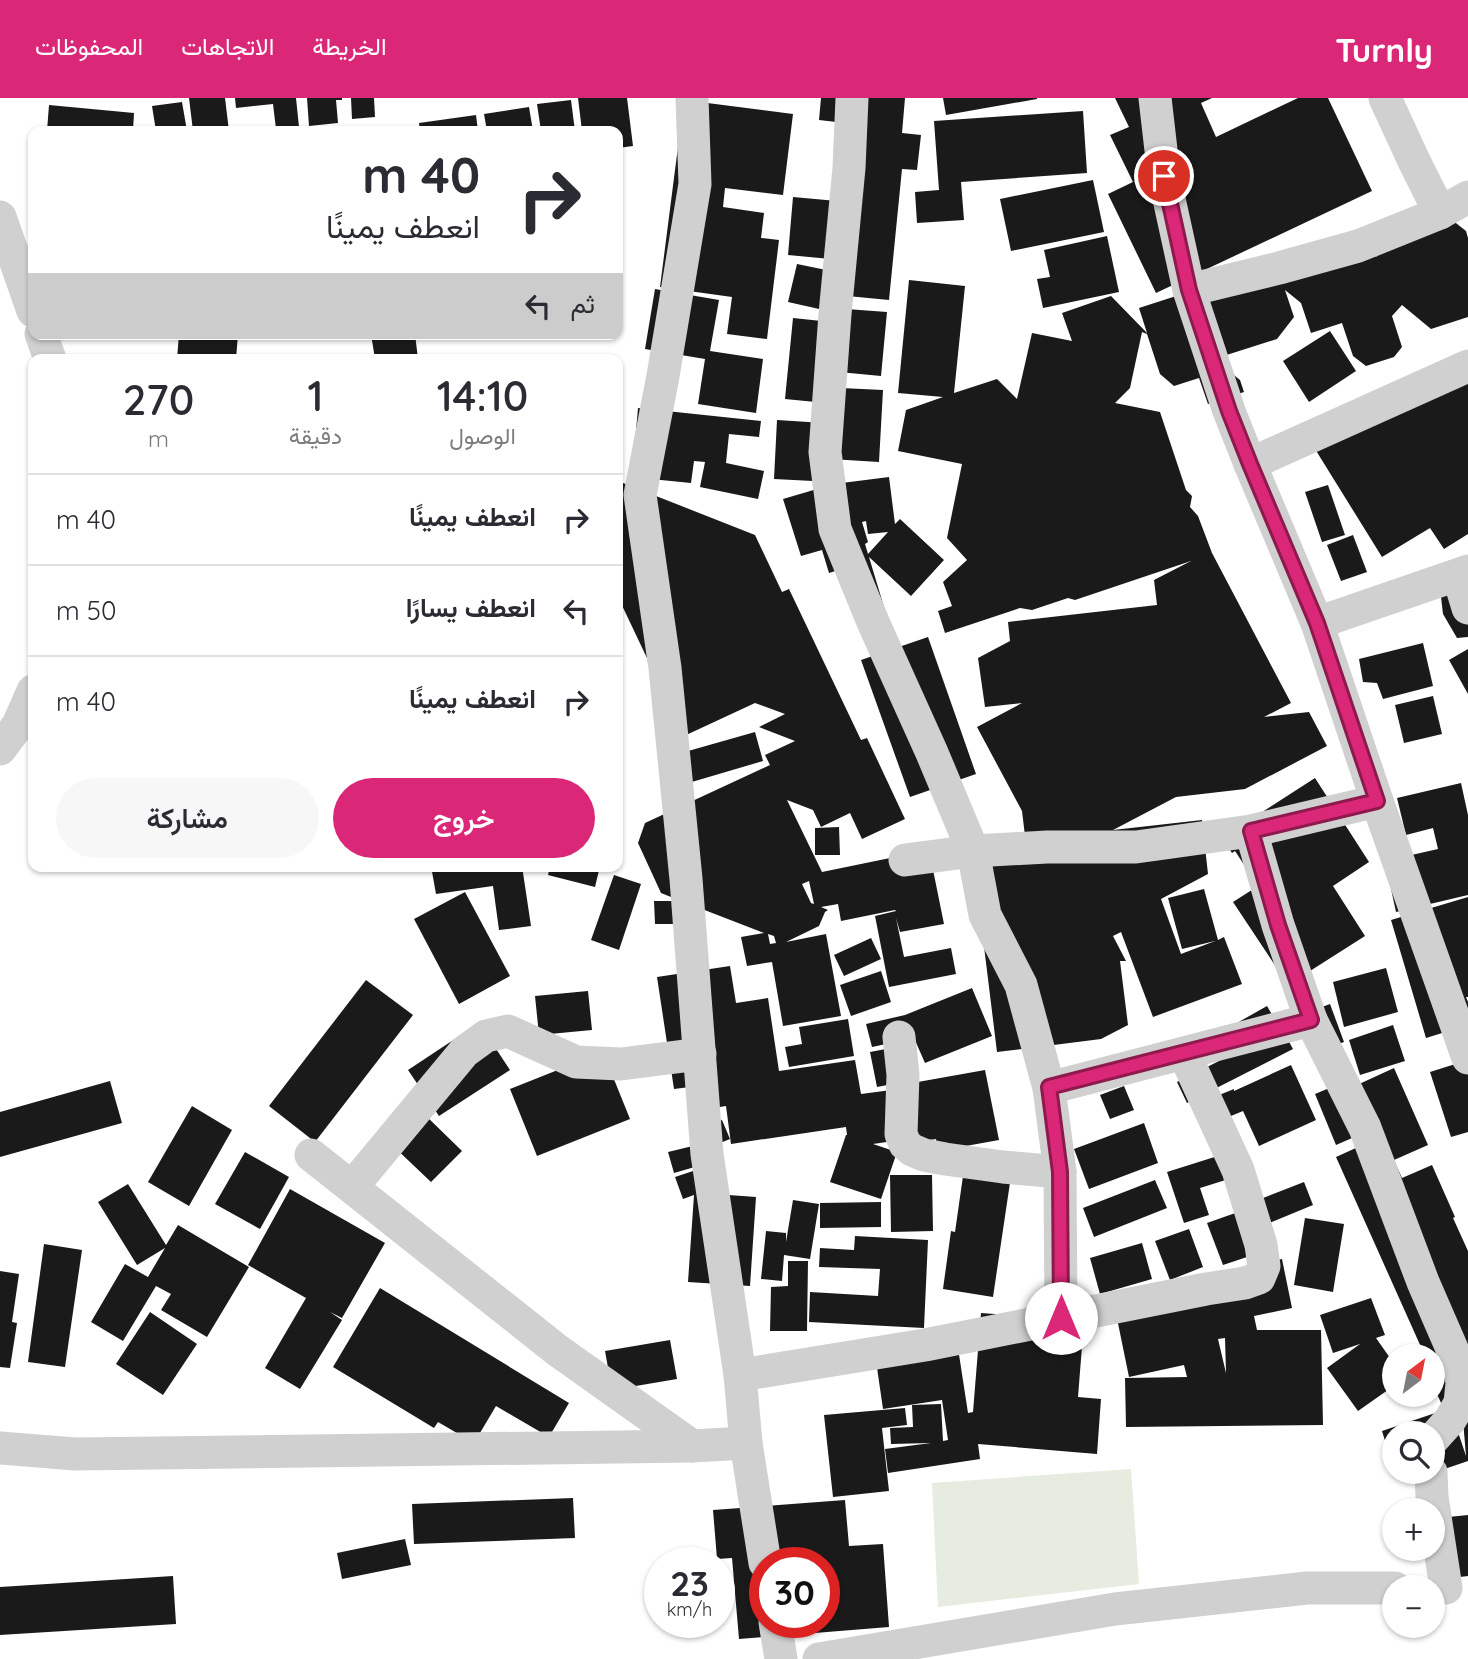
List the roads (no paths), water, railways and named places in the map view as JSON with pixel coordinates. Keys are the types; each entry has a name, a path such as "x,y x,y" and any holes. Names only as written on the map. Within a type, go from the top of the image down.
{"street":[{"path":"692,98 695,184 666,362 640,495 665,668 686,879 707,1154 762,1547"},
{"path":"852,98 849,168 825,452 835,529 973,851 985,915 1021,985 1049,1087 1060,1172 1061,1318"},
{"path":"1155,98 1164,176 1189,290 1229,411 1317,623 1468,1058"},
{"path":"1189,290 1358,246 1454,205 1414,162 1385,98"},
{"path":"0,217 28,297"},
{"path":"1250,464 1468,366"},
{"path":"1317,623 1463,573 1468,608"},
{"path":"0,749 18,724 28,702"},
{"path":"905,860 973,851 1047,847 1136,847 1251,831 1377,801"},
{"path":"1251,831 1278,925 1311,1020 1365,1128 1423,1282 1459,1365 1462,1383 1460,1403 1445,1426"},
{"path":"1049,1087 1311,1020"},
{"path":"352,1187 464,1052 486,1035 508,1031 576,1062 621,1064 700,1054"},
{"path":"899,1037 903,1075 901,1134 905,1144 912,1150 945,1159 1060,1172"},
{"path":"740,1375 925,1345 1259,1278 1264,1266 1261,1245 1238,1170 1184,1054"},
{"path":"312,1154 557,1350 692,1446"},
{"path":"0,1448 75,1454 692,1446 746,1443"},
{"path":"1431,1484 1449,1588"},
{"path":"819,1659 1115,1609 1307,1588 1382,1588"},
{"path":"778,1638 781,1659"}]}
